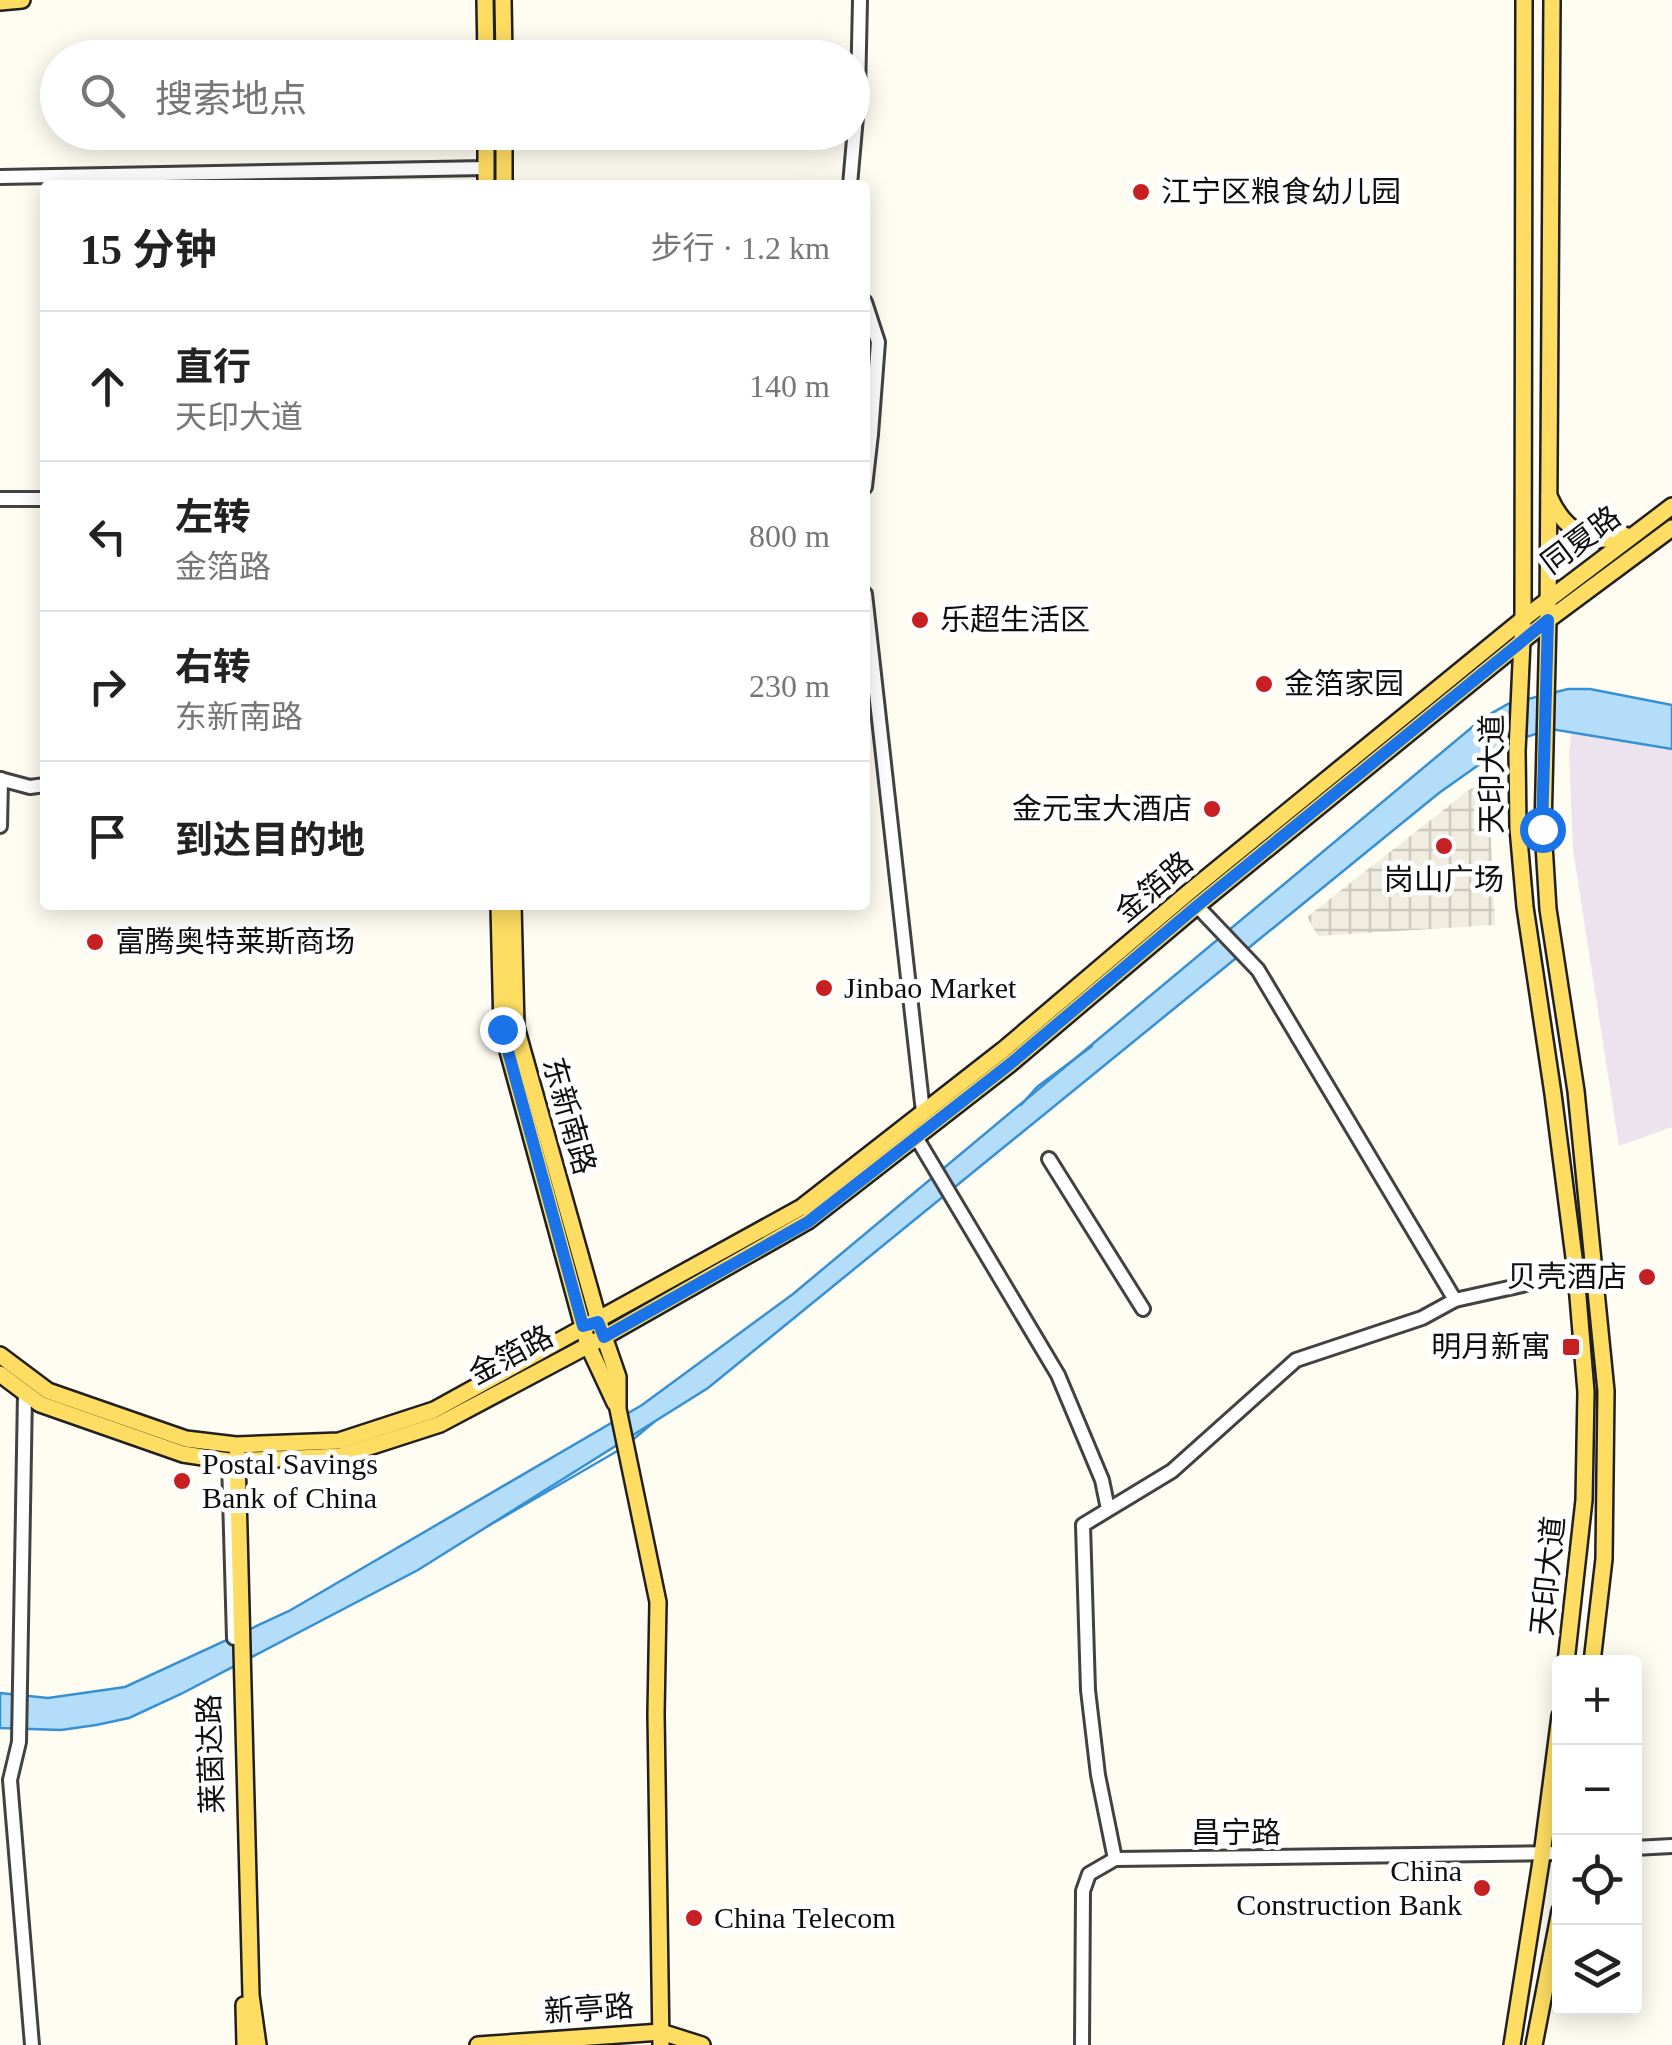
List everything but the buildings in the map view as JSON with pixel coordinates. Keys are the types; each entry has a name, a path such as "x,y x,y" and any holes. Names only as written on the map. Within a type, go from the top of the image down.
{"main road":[{"path":"0,2 22,0"},
{"path":"485,0 486,40"},
{"path":"503,0 504,40"},
{"name":"天印大道","path":"1524,0 1524,618 1517,751 1525,907 1576,1274 1586,1392 1579,1558 1567,1655"},
{"name":"天印大道","path":"1552,0 1548,620 1542,829 1548,909 1576,1091 1606,1391 1604,1559 1593,1655"},
{"path":"486,150 486,176"},
{"path":"504,150 504,180"},
{"path":"1548,493 1562,518 1596,541 1621,537 1647,525"},
{"name":"同夏路","path":"1524,618 1672,506"},
{"name":"同夏路","path":"1548,620 1672,528"},
{"name":"金箔路","path":"0,1374 40,1404 183,1454 342,1456 440,1424 588,1346 595,1328 802,1207 1003,1050 1524,618"},
{"name":"金箔路","path":"0,1355 48,1391 234,1456 338,1441 434,1410 808,1222 1010,1064 1548,620"},
{"name":"东新南路","path":"499,910 502,1029 595,1328"},
{"name":"东新南路","path":"513,910 516,1027 595,1328"},
{"path":"595,1328 618,1377 618,1408 658,1602 661,2038"},
{"path":"588,1346 618,1408"},
{"path":"234,1456 251,1995 258,2045"},
{"name":"莱茵达路","path":"241,1697 245,2045"},
{"path":"1512,2045 1556,1745"},
{"path":"1534,2045 1557,1925"},
{"name":"新亭路","path":"478,2045 661,2038 702,2045"}],"street":[{"path":"859,40 860,0"},
{"path":"850,180 853,150"},
{"path":"0,177 486,176"},
{"path":"870,317 878,342 870,415"},
{"path":"0,499 40,499"},
{"path":"870,639 923,1112"},
{"path":"0,826 0,779 40,785"},
{"path":"1197,906 1258,970 1455,1300"},
{"path":"916,1137 1058,1375 1102,1480 1108,1509"},
{"path":"1049,1158 1143,1309"},
{"path":"1082,2045 1082,1890 1089,1874 1115,1859 1098,1774 1088,1690 1082,1524 1172,1471 1296,1360 1422,1318 1455,1300 1576,1274"},
{"path":"24,1393 19,1742 10,1780 32,2045"},
{"path":"1642,1848 1672,1846"},
{"name":"昌宁路","path":"1115,1859 1552,1853"}],"shaded area":[{"path":"1572,729 1672,748 1672,1127 1619,1146 1573,850 1569,752"},
{"name":"岗山广场","path":"1488,775 1495,925 1318,936 1307,917"}],"water":[{"path":"1568,689 1590,689 1672,705 1672,749 1551,729 1511,742 1439,793 708,1388 418,1570 181,1694 129,1718 96,1725 61,1730 0,1728 0,1693 48,1698 125,1687 289,1611 642,1405 793,1294 1483,718 1508,704"}],"waterway":[{"path":"1021,1105 1037,1087 1092,1046"},
{"path":"630,1442 654,1422"},
{"path":"488,1526 619,1450"}],"place":[{"name":"江宁区粮食幼儿园","path":"1141,192"},
{"name":"乐超生活区","path":"920,620"},
{"name":"金箔家园","path":"1264,684"},
{"name":"金元宝大酒店","path":"1212,809"},
{"name":"岗山广场","path":"1444,846"},
{"name":"富腾奥特莱斯商场","path":"95,942"},
{"name":"Jinbao Market","path":"824,988"},
{"name":"贝壳酒店","path":"1647,1277"},
{"name":"明月新寓","path":"1571,1347"},
{"name":"Postal Savings Bank of China","path":"182,1481"},
{"name":"China Construction Bank","path":"1482,1888"},
{"name":"China Telecom","path":"694,1918"}],"route":[{"path":"502,1029 583,1326 598,1322 604,1337 808,1222 1010,1064 1548,620 1542,829"}]}
